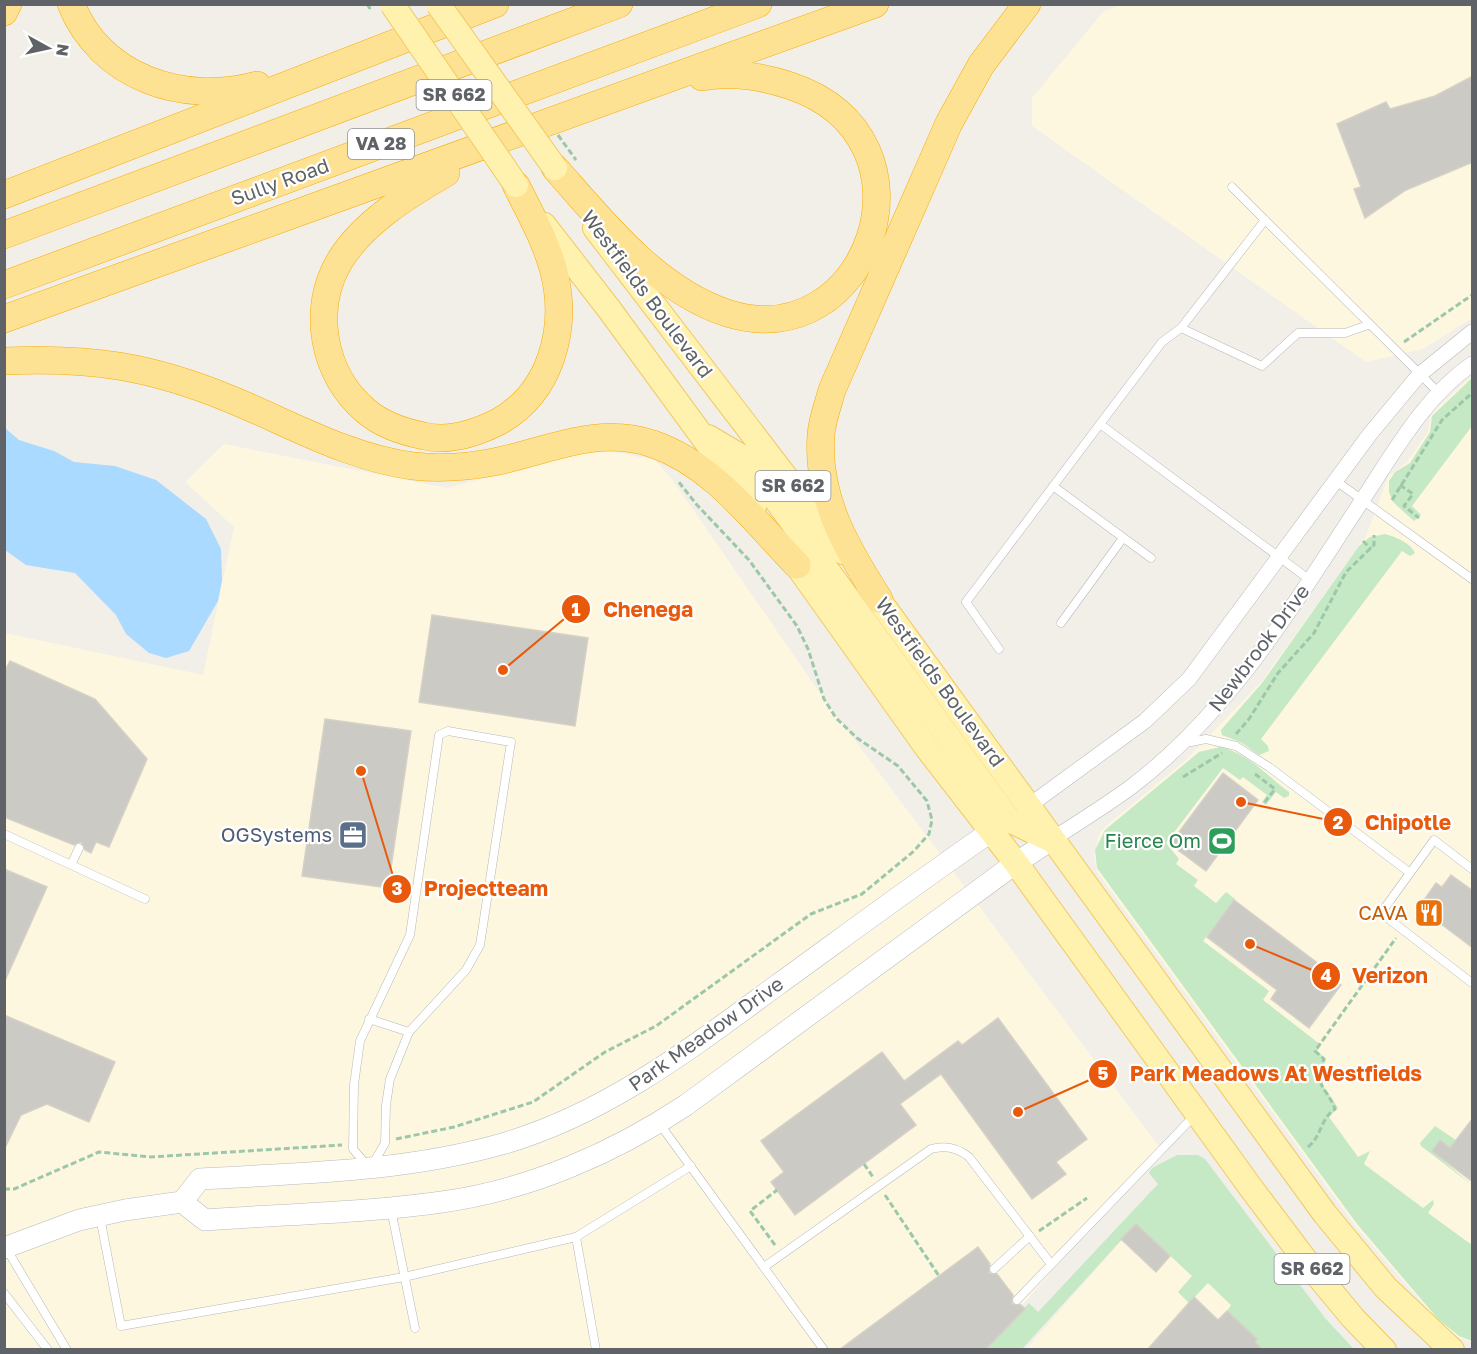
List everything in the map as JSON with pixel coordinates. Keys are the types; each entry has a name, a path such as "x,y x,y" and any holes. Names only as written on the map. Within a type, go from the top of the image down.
{"highway":[{"path":"4,12 8,4"},
{"path":"71,4 83,32 105,56 132,75 170,87 204,91 251,87 337,64"},
{"name":"VA 28","path":"4,235 619,4"},
{"name":"Sully Road","path":"4,285 758,4"},
{"path":"4,319 496,143 874,4"},
{"path":"879,599 849,551 829,505 821,457 823,422 832,390 949,123 981,65 1027,4"},
{"path":"4,195 486,7"},
{"path":"555,168 621,243 689,294 725,313 749,319 784,318 825,300 850,277 866,248 876,218 877,183 865,143 840,113 805,91 771,80 737,75 689,79 636,92"},
{"path":"496,143 428,184 372,225 340,262 331,281 324,320 329,355 336,371 354,399 378,419 425,436 461,436 485,428 518,409 540,383 555,351 557,291 545,244 516,185"},
{"path":"4,361 72,360 137,368 171,377 227,398 351,450 414,466 464,466 495,461 589,437 634,439 670,451 707,473 797,566"}],"main road":[{"name":"Westfields Boulevard","path":"438,4 598,232 879,599 1030,805 1051,840 1349,1246 1418,1320 1452,1350"},
{"name":"Westfields Boulevard","path":"382,7 516,185 560,249 609,309 699,431 927,748 1001,825 1016,863 1309,1265 1377,1345"},
{"path":"699,431 747,460 1001,825 1051,840"}],"street":[{"name":"Newbrook Drive","path":"1001,825 1123,738 1170,699 1215,646 1336,481 1419,375 1473,332"},
{"name":"Newbrook Drive","path":"659,1123 1016,863 1130,787 1179,745 1245,673 1411,428 1439,393 1473,364"},
{"name":"Park Meadow Drive","path":"182,1202 200,1179 370,1169 423,1162 502,1144 570,1119 620,1095 666,1066 1001,825"},
{"path":"5,1247 79,1220 182,1202 206,1220 442,1202 522,1184 590,1159 659,1123"}],"lane":[{"path":"1232,187 1397,354 1439,393"},
{"path":"999,649 966,602 1162,342 1181,328 1265,220"},
{"path":"1181,328 1262,366 1298,333 1345,333 1368,325"},
{"path":"1100,424 1310,580"},
{"path":"1336,481 1473,579"},
{"path":"1053,486 1151,558"},
{"path":"1061,623 1123,538"},
{"path":"448,730 511,742 480,945 466,970 409,1032 390,1079 385,1113 385,1143 370,1169 353,1149 356,1059 369,1019 410,935 439,735 448,730"},
{"path":"1179,745 1206,739 1219,740 1236,746 1269,767 1409,872"},
{"path":"4,834 145,899"},
{"path":"1473,869 1434,840 1381,914 1473,982"},
{"path":"71,865 79,848"},
{"path":"369,1019 409,1032"},
{"path":"1017,1300 1197,1113"},
{"path":"659,1123 824,1350"},
{"path":"764,1267 930,1149 954,1148 969,1157 1051,1264"},
{"path":"100,1215 121,1326 404,1277 576,1237 691,1166"},
{"path":"390,1207 415,1328"},
{"path":"994,1269 1030,1236"},
{"path":"576,1237 597,1350"},
{"path":"5,1247 67,1350"},
{"path":"4,1293 48,1350"}],"path":[{"path":"367,4 382,7"},
{"path":"1397,354 1406,340 1473,295"},
{"path":"1392,500 1442,420 1473,393"},
{"path":"385,1143 401,1136 453,1127 533,1102 605,1052 656,1026 811,914 862,894 914,851 929,834 932,820 927,801 898,766 857,738 836,718 824,699 808,649 797,626 749,560 697,505 677,479"},
{"path":"1400,485 1413,494 1404,506 1419,518"},
{"path":"1233,739 1249,719 1278,673 1314,633 1346,572 1371,549 1375,542 1374,535"},
{"path":"1363,541 1371,549"},
{"path":"1183,777 1220,756 1226,756"},
{"path":"1250,770 1275,789 1264,803"},
{"path":"1308,1147 1318,1139 1324,1119 1335,1109 1319,1081 1319,1070 1324,1059 1315,1051 1396,938"},
{"path":"4,1189 14,1189 99,1152 151,1157 353,1144"},
{"path":"864,1164 939,1276"},
{"path":"865,1184 883,1171"},
{"path":"777,1190 750,1211 775,1246 785,1242"},
{"path":"1034,1227 1040,1232 1087,1198"}],"shaded area":[{"path":"1119,5 1472,5 1472,318 1423,349 1366,362 1032,126 1032,98 1103,12"},
{"path":"1472,376 1472,1343 1456,1336 1439,1322 1358,1229 1097,872 1094,855 1099,834 1106,826 1186,760 1262,681 1366,536 1388,477 1407,462 1428,432 1431,416 1436,409"},
{"path":"224,444 447,488 580,452 609,451 655,460 674,482 824,699 1161,1149 983,1349 5,1349 5,633 203,675 234,527 185,482"},
{"path":"1136,1224 1313,1350 1025,1350"}],"green space":[{"path":"1472,378 1472,426 1412,506 1421,515 1414,521 1393,502 1389,492 1389,481 1395,472 1410,463 1430,432 1432,416"},
{"path":"1385,534 1407,543 1415,553 1410,556 1402,551 1261,739 1268,746 1269,751 1259,755 1242,743 1222,735 1221,730 1262,683 1359,546 1370,537"},
{"path":"1220,747 1248,759 1289,792 1289,796 1284,798 1276,792 1266,805 1262,802 1267,795 1243,777 1240,780 1223,768 1166,843 1179,859 1176,864 1198,880 1194,886 1216,903 1226,892 1235,899 1203,941 1269,991 1263,1000 1321,1045 1317,1051 1326,1059 1322,1075 1323,1085 1338,1108 1329,1117 1358,1157 1370,1151 1364,1164 1423,1208 1433,1200 1434,1204 1428,1213 1472,1245 1472,1341 1459,1336 1438,1319 1357,1224 1097,868 1095,850 1105,830 1199,752"},
{"path":"1435,1126 1456,1140 1450,1148 1440,1140 1432,1151 1472,1185 1421,1146 1420,1143"},
{"path":"1177,1155 1198,1155 1205,1159 1325,1318 1354,1349 1263,1349 1255,1342 1257,1339 1227,1311 1231,1305 1208,1283 1189,1303 1178,1292 1192,1276 1136,1224 1022,1349 985,1350 1029,1303 1038,1312 1158,1184 1149,1173 1152,1168"}],"water":[{"path":"5,428 19,440 54,451 74,462 115,466 156,480 206,519 221,549 222,580 218,601 189,651 166,658 149,653 126,634 116,615 75,573 26,565 5,550"}],"building":[{"path":"1473,76 1473,162 1406,190 1365,218 1354,189 1361,187 1337,124 1386,102 1390,109 1435,96"},
{"path":"432,615 588,638 575,726 419,702"},
{"path":"10,661 95,699 147,759 109,847 96,842 91,853 85,850 81,842 74,845 4,817 4,673"},
{"path":"325,719 411,731 388,888 302,876"},
{"path":"1223,773 1258,800 1206,871 1170,844"},
{"path":"4,869 47,887 4,983"},
{"path":"1451,875 1473,891 1473,948 1424,911 1430,903 1424,900 1436,883 1442,887"},
{"path":"1234,900 1324,968 1322,971 1341,985 1309,1028 1271,999 1277,990 1207,937"},
{"path":"4,1015 115,1062 89,1122 47,1104 21,1115 4,1150"},
{"path":"998,1018 1087,1139 1056,1162 1066,1174 1032,1199 941,1074 900,1104 916,1125 795,1215 771,1182 784,1172 761,1141 882,1052 904,1081 958,1041 962,1045"},
{"path":"1473,1118 1473,1182 1432,1151 1440,1140 1450,1148"},
{"path":"1136,1224 1170,1256 1156,1272 1121,1239"},
{"path":"978,1247 990,1264 989,1273 997,1274 1013,1295 1012,1304 1021,1305 1025,1309 985,1350 839,1350"},
{"path":"1194,1297 1218,1320 1227,1311 1257,1339 1255,1342 1263,1350 1147,1350"}],"place":[{"name":"Chenega","path":"503,670"},
{"name":"Projectteam","path":"361,771"},
{"name":"Chipotle","path":"1241,802"},
{"name":"OGSystems","path":"353,835"},
{"name":"Fierce Om","path":"1222,841"},
{"name":"CAVA","path":"1429,913"},
{"name":"Verizon","path":"1250,944"},
{"name":"Park Meadows At Westfields","path":"1018,1112"}]}
